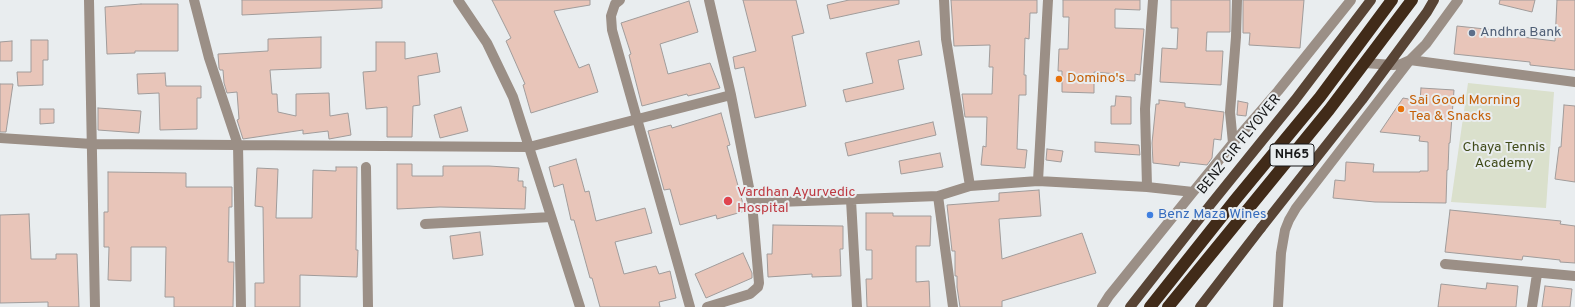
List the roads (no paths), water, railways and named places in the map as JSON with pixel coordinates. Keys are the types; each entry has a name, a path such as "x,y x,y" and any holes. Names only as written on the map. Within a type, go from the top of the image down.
{"highway":[{"name":"NH65","path":"1150,307 1235,200 1320,97 1392,0"},
{"name":"NH65","path":"1168,307 1319,122 1412,0"}],"main road":[{"name":"BENZ CIR FLYOVER","path":"1130,307 1295,100 1371,0"},
{"path":"1200,307 1362,100 1427,12 1434,0"}],"street":[{"path":"89,0 95,307"},
{"path":"194,0 209,58 238,145 241,307"},
{"path":"458,0 487,43 513,97 580,307"},
{"path":"620,0 615,4 611,16 612,30 690,307"},
{"path":"708,307 750,294 758,287 752,203 731,95 709,0"},
{"path":"944,0 946,38 970,186"},
{"path":"1038,181 1048,0"},
{"path":"1147,187 1145,109 1153,0"},
{"path":"1233,143 1230,112 1236,37 1237,0"},
{"path":"1102,307 1109,296 1192,192 1278,91 1351,0"},
{"path":"1278,307 1281,253 1285,230 1296,208 1410,60 1426,44 1458,0"},
{"path":"1365,63 1393,65 1401,64 1410,60 1575,82"},
{"path":"0,138 92,144 529,147 731,95"},
{"path":"366,167 368,307"},
{"path":"752,203 938,196 970,186 1038,181 1147,187 1192,192"},
{"path":"938,196 953,307"},
{"path":"851,200 857,307"},
{"path":"426,224 551,217"},
{"path":"1445,264 1537,274 1575,276"},
{"path":"1532,307 1537,274"}],"place":[{"name":"Andhra Bank","path":"1472,33"},
{"name":"Domino's","path":"1059,79"},
{"name":"Sai Good Morning Tea & Snacks","path":"1401,109"},
{"name":"Vardhan Ayurvedic Hospital","path":"728,201"},
{"name":"Benz Maza Wines","path":"1150,215"}],"park label":[{"name":"Chaya Tennis Academy","path":"1504,156"}]}
